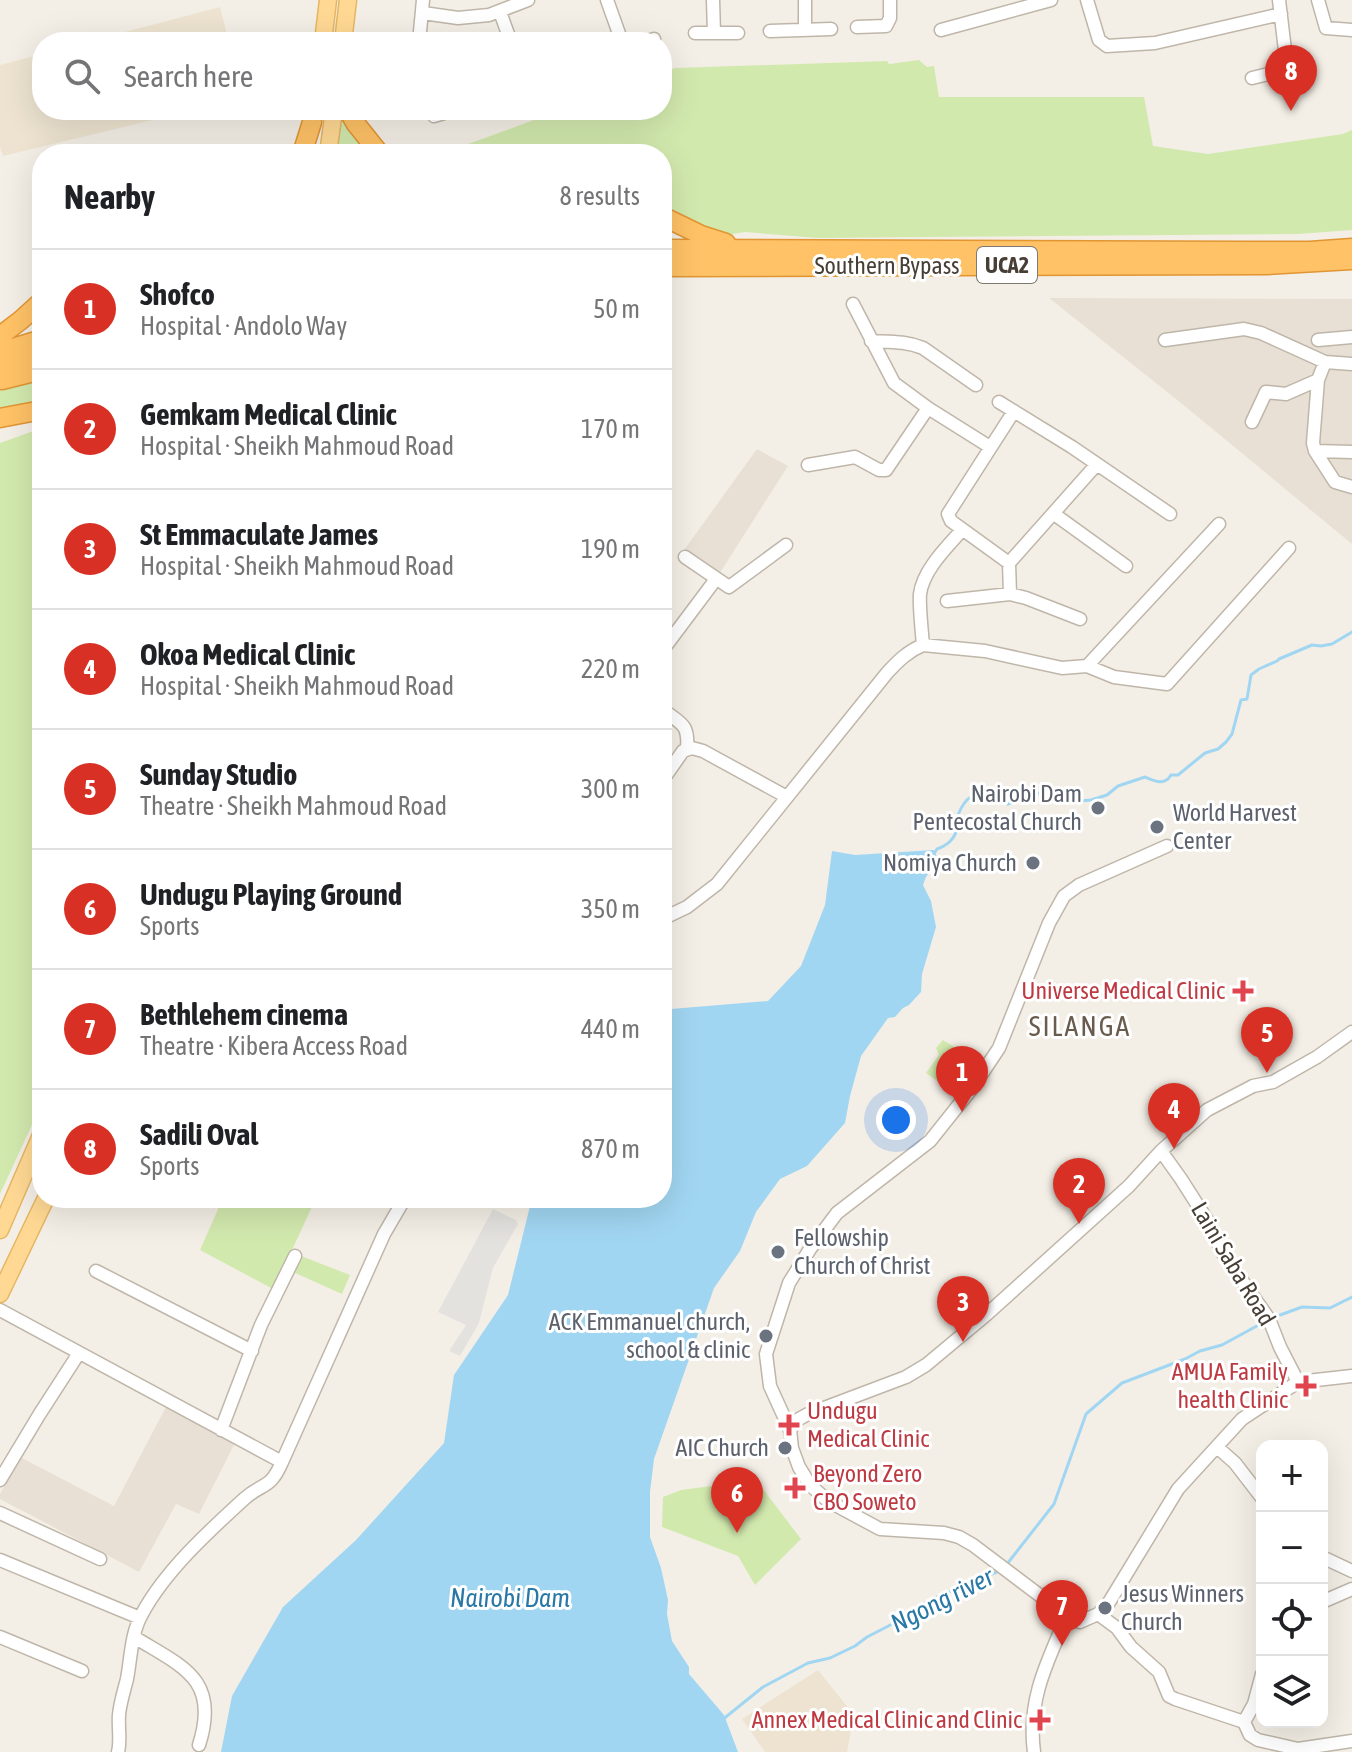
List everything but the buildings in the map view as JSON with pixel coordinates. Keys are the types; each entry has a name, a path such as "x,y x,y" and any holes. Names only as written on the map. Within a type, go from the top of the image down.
{"highway":[{"path":"305,144 312,120"},
{"path":"354,120 372,144"},
{"path":"672,221 746,257"},
{"name":"Southern Bypass","path":"672,266 746,257 1352,248"},
{"name":"Southern Bypass","path":"672,250 746,257 1267,265 1352,260"},
{"path":"672,274 746,257"},
{"path":"0,336 32,310"},
{"path":"0,352 32,342"},
{"path":"0,369 32,358"},
{"path":"0,380 32,372"},
{"path":"0,418 32,412"}],"main road":[{"path":"324,32 328,0"},
{"path":"344,32 348,0"},
{"path":"310,144 313,120"},
{"path":"329,144 333,120"},
{"path":"0,1230 32,1156"},
{"path":"0,1294 41,1208"}],"street":[{"path":"420,32 423,7 468,18 500,12 528,0"},
{"path":"607,0 618,32"},
{"path":"713,0 714,33"},
{"path":"805,0 805,30"},
{"path":"857,27 886,26 890,18 890,0"},
{"path":"941,30 1051,0"},
{"path":"1087,0 1099,40 1107,46 1155,43 1281,14"},
{"path":"1252,78 1287,67 1279,0"},
{"path":"1318,0 1326,28 1352,30"},
{"path":"500,12 507,32"},
{"path":"770,31 831,29"},
{"path":"695,33 738,33"},
{"path":"853,304 894,383 990,447"},
{"path":"1165,340 1244,329 1261,333 1325,362 1352,364"},
{"path":"1318,340 1352,337"},
{"path":"871,341 914,344 976,385"},
{"path":"1325,362 1318,380 1313,443 1335,482 1352,487"},
{"path":"1252,422 1266,392 1286,394 1318,380"},
{"path":"999,402 1170,514"},
{"path":"808,465 855,457 879,470 886,470 928,408"},
{"path":"1009,563 962,530 948,514 1014,411"},
{"path":"1315,451 1352,452"},
{"path":"1010,594 1009,563 1097,464"},
{"path":"1054,514 1126,566"},
{"path":"1087,666 1219,524"},
{"path":"923,645 920,595 923,583 962,530"},
{"path":"685,557 726,586 732,586 786,545"},
{"path":"672,914 710,891 887,673 907,653 923,645 985,651 1062,668 1087,666 1114,677 1167,684 1289,548"},
{"path":"672,638 716,579"},
{"path":"947,601 1010,594 1080,619"},
{"path":"672,717 685,727 687,749"},
{"path":"672,767 683,751 692,748 787,797"},
{"path":"1167,846 1079,885 1064,896 1049,923 999,1048 973,1087 930,1141 837,1213 789,1283 766,1354 770,1386 790,1430 799,1467 810,1485 828,1501 880,1529 944,1533 959,1537 1067,1616 1080,1622 1098,1614 1112,1598 1178,1489 1242,1419 1298,1382 1352,1376"},
{"path":"790,1430 797,1420 808,1414 906,1377 940,1355 1129,1186 1161,1151 1207,1110 1253,1086 1273,1082 1317,1057 1352,1032"},
{"name":"Laini Saba Road","path":"1161,1151 1209,1223 1222,1252 1269,1319 1298,1382"},
{"path":"118,1752 118,1719 140,1618 188,1553 248,1495 271,1481 384,1234 399,1208"},
{"path":"221,1430 261,1325 295,1256"},
{"path":"96,1271 252,1351"},
{"path":"0,1310 282,1462"},
{"path":"0,1480 79,1353"},
{"path":"1217,1447 1235,1463 1256,1490"},
{"path":"0,1513 100,1559"},
{"path":"0,1560 140,1618"},
{"path":"1328,1560 1352,1571"},
{"path":"1328,1599 1352,1589"},
{"path":"1098,1614 1117,1628 1131,1647 1159,1672 1169,1696 1190,1706 1244,1722 1250,1735 1258,1740 1298,1749 1352,1741"},
{"path":"1034,1752 1033,1708 1043,1671 1067,1616"},
{"path":"134,1637 183,1668 200,1687 205,1701 205,1717 199,1745"},
{"path":"0,1654 3,1638 82,1671"},
{"path":"1244,1722 1256,1696"}],"shaded area":[{"path":"220,7 226,32 125,32"},
{"path":"32,57 32,120 152,120 53,144 32,144 32,149 3,156 0,147 0,65"},
{"path":"1049,298 1352,299 1352,544 1181,403"},
{"path":"757,449 788,466 716,579 684,550"},
{"path":"493,1209 516,1220 518,1224 493,1268 479,1323 460,1356 449,1351 466,1325 438,1312"},
{"path":"167,1405 236,1441 199,1514 176,1504 139,1572 0,1499 20,1457 114,1506"},
{"path":"818,1670 854,1715 847,1752 765,1752 742,1719"}],"green space":[{"path":"919,60 927,67 934,66 939,97 1144,97 1153,146 1208,154 1343,134 1352,130 1352,230 1298,234 817,238 745,232 727,235 672,213 672,144 468,144 534,120 672,120 672,69 675,68 887,61 889,64"},
{"path":"337,120 345,120 363,144 334,144"},
{"path":"32,377 32,406 0,411 0,385"},
{"path":"32,432 32,1125 0,1194 0,443"},
{"path":"943,1040 969,1056 944,1086 926,1073 939,1055 936,1048"},
{"path":"219,1208 311,1208 292,1250 350,1275 342,1294 284,1268 273,1289 200,1250"},
{"path":"726,1484 760,1485 801,1539 755,1585 738,1556 662,1527 663,1497 681,1490"}],"water":[{"name":"Nairobi Dam","path":"934,850 938,859 923,885 931,901 936,927 922,974 921,992 895,1017 888,1018 861,1056 845,1123 807,1166 780,1179 756,1212 740,1251 714,1288 654,1459 650,1537 668,1600 672,1641 689,1667 689,1674 724,1715 738,1752 221,1752 232,1696 283,1607 356,1540 444,1443 454,1375 508,1295 530,1208 672,1208 672,1009 768,1001 801,966 825,905 832,851 855,855"}],"waterway":[{"path":"933,855 953,838 961,809 972,796 983,795 1008,804 1037,793 1080,801 1091,800 1145,777 1163,782 1171,775 1178,775 1205,753 1218,749 1232,734 1241,700 1247,699 1251,675 1279,659 1312,645 1332,644 1352,632"},
{"name":"Ngong river","path":"1272,1318 1302,1307 1330,1308 1352,1297"},
{"name":"Ngong river","path":"1007,1564 1054,1504 1086,1414 1122,1383 1222,1345 1266,1321"},
{"name":"Ngong river","path":"722,1720 763,1687 808,1663 830,1658 855,1646 928,1601 999,1571"}],"place":[{"name":"Sadili Oval","path":"1291,111"},
{"name":"Nairobi Dam Pentecostal Church","path":"1098,808"},
{"name":"World Harvest Center","path":"1157,827"},
{"name":"Nomiya Church","path":"1033,863"},
{"name":"Universe Medical Clinic","path":"1243,991"},
{"name":"Sunday Studio","path":"1267,1073"},
{"name":"Shofco","path":"962,1112"},
{"name":"Okoa Medical Clinic","path":"1174,1149"},
{"name":"Gemkam Medical Clinic","path":"1079,1224"},
{"name":"Fellowship Church of Christ","path":"778,1252"},
{"name":"ACK Emmanuel church, school & clinic","path":"766,1336"},
{"name":"St Emmaculate James","path":"963,1342"},
{"name":"AMUA Family health Clinic","path":"1306,1386"},
{"name":"Undugu Medical Clinic","path":"789,1425"},
{"name":"AIC Church","path":"785,1448"},
{"name":"Beyond Zero CBO Soweto","path":"795,1488"},
{"name":"Undugu Playing Ground","path":"737,1533"},
{"name":"Jesus Winners Church","path":"1105,1608"},
{"name":"Bethlehem cinema","path":"1062,1646"},
{"name":"Annex Medical Clinic and Clinic","path":"1040,1720"}],"district":[{"name":"SILANGA","path":"1080,1026"}]}
